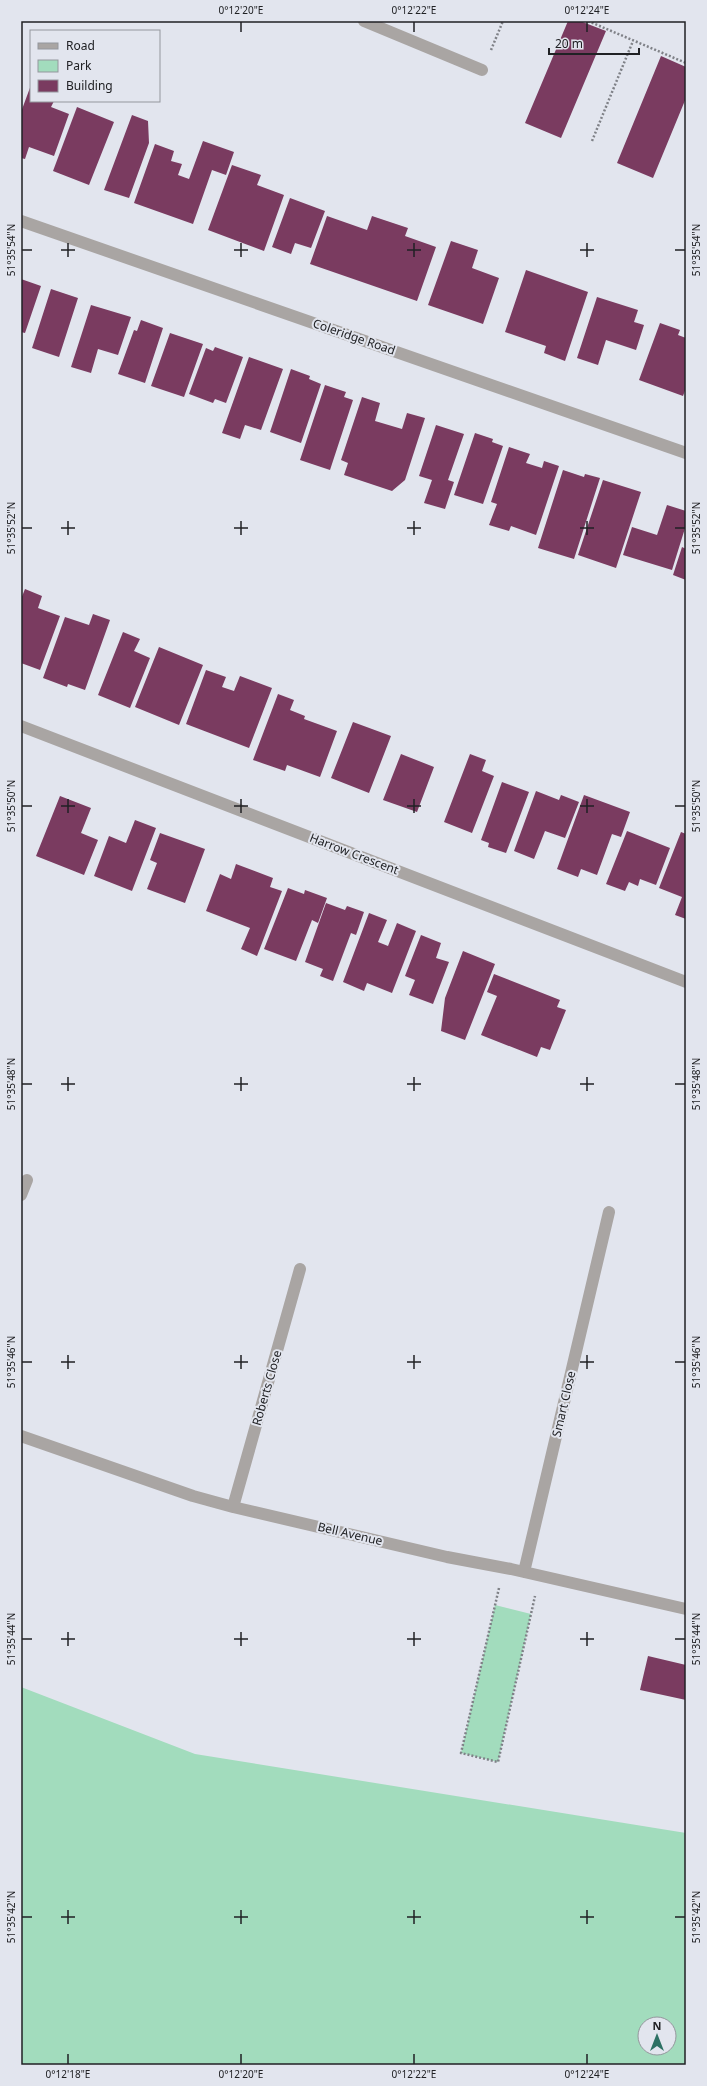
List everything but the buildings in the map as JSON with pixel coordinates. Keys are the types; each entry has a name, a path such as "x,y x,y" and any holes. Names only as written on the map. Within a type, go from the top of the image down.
{"street":[{"path":"364,21 482,70"},
{"name":"Coleridge Road","path":"21,221 686,453"},
{"name":"Harrow Crescent","path":"21,726 686,982"},
{"path":"21,1195 27,1180"},
{"name":"Smart Close","path":"524,1572 609,1212"},
{"name":"Roberts Close","path":"233,1507 300,1269"},
{"name":"Bell Avenue","path":"21,1436 193,1496 233,1507 447,1557 524,1572 686,1609"}],"path":[{"path":"482,70 503,21"},
{"path":"588,21 686,64"},
{"path":"592,141 633,41"},
{"path":"503,1568 461,1753 498,1762 540,1576"}],"green space":[{"path":"495,1605 531,1614 498,1762 461,1753"},
{"path":"21,1687 195,1754 686,1833 686,2065 21,2065"}]}
